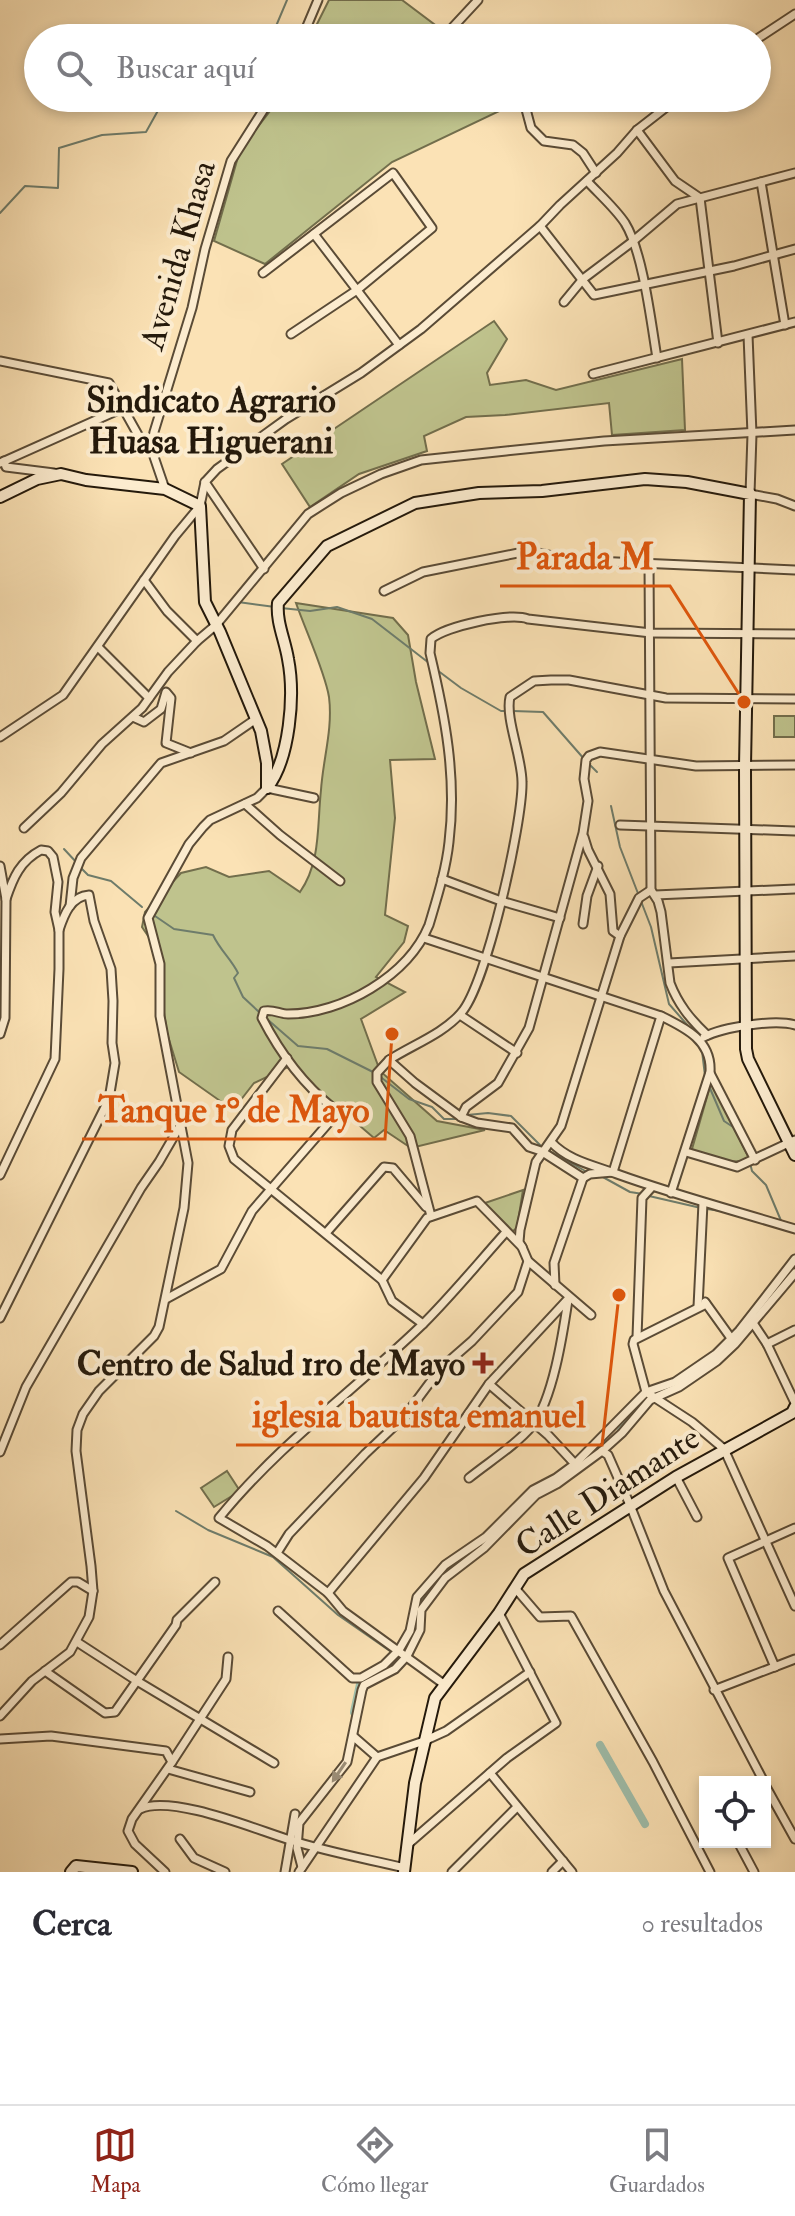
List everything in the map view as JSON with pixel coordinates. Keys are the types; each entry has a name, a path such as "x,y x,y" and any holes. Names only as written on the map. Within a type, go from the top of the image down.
{"street":[{"path":"308,24 318,0"},
{"path":"456,24 478,0"},
{"path":"771,30 795,14"},
{"name":"Avenida Khasa","path":"151,448 231,161 262,112"},
{"path":"527,112 531,128 544,141 573,145 583,153 596,173"},
{"path":"267,788 265,747 256,719 205,602 200,506 205,482 217,469 286,419 361,373 399,345 540,226 637,130 660,112"},
{"path":"637,130 675,181 700,198 718,343"},
{"path":"263,273 393,173 432,228 357,290 291,334"},
{"path":"564,302 583,279 677,204 795,173"},
{"path":"587,181 620,216 632,242 644,284 657,358"},
{"path":"761,182 785,325"},
{"path":"540,226 594,295 734,266 795,249"},
{"path":"314,234 399,345"},
{"path":"593,374 795,322"},
{"path":"748,335 752,434 746,634 745,1027 748,1059 792,1141 795,1155"},
{"path":"0,361 109,383 142,442 151,448 165,489"},
{"path":"123,408 2,462 6,467 165,489 200,506"},
{"path":"24,828 61,793 102,744 133,717 168,672 216,625 308,514 341,493 421,460 604,441 795,430"},
{"path":"0,497 37,479 61,474"},
{"path":"0,1716 32,1681 70,1652 89,1617 93,1591 76,1451 79,1421 99,1391 154,1336 159,1327 188,1178 159,1007 160,964 148,918 189,844 203,827 210,820 257,798 267,788 282,762 290,698 288,660 278,603 327,546 415,503 479,493 542,491 663,479 777,499 795,506"},
{"path":"205,482 264,569"},
{"path":"0,737 63,695 175,536 200,506"},
{"path":"384,591 423,572 528,551 572,560 795,570"},
{"path":"649,562 653,892 661,912 670,983 677,1000 703,1038 710,1072 671,1193"},
{"path":"144,580 167,611 197,641"},
{"path":"166,1299 221,1269 252,1211 332,1119 333,1108 319,1097 274,1042 262,1018 264,1011 287,1014 332,1008 348,1002 363,995 403,962 424,938 442,879 451,817 450,748 429,646 435,635 518,615 528,619 651,633 795,634"},
{"path":"98,647 149,698"},
{"path":"431,1216 410,1136 377,1082 377,1073 389,1060 460,1015 469,1002 486,958 520,811 521,761 509,712 510,697 534,681 569,680 649,696 795,699"},
{"path":"133,717 144,722 161,709 166,692 171,698 166,743 191,753"},
{"path":"70,906 73,878 81,858 161,763 224,741 256,719"},
{"path":"461,1117 466,1107 498,1083 517,1053 532,1020 583,833 588,801 584,779 589,756 600,752 696,766 795,765"},
{"path":"267,788 314,798"},
{"path":"245,804 340,881"},
{"path":"620,825 795,831"},
{"path":"583,833 610,894 613,931 620,936"},
{"path":"0,1175 55,1059 59,930 55,912 58,882 56,866 48,851 41,850 17,871 6,899"},
{"path":"0,866 6,899 5,1018 0,1034"},
{"path":"583,924 587,896 598,866"},
{"path":"442,879 560,918"},
{"path":"591,1315 528,1261 519,1242 533,1169 541,1151 561,1126 620,936 639,898 653,892 795,889"},
{"path":"0,1318 109,1099 115,1073 111,969 94,921 89,895 85,894 70,906 59,930"},
{"path":"424,938 661,1016 703,1038 765,1024 795,1025"},
{"path":"669,963 795,956"},
{"path":"460,1015 517,1053"},
{"path":"613,1172 661,1016"},
{"path":"287,1058 232,1130 229,1146 234,1159 382,1280 392,1301 423,1324"},
{"path":"389,1060 461,1117 477,1123 512,1128 529,1147 541,1151 583,1178"},
{"path":"710,1072 755,1160"},
{"path":"0,1452 26,1387 181,1124"},
{"path":"686,1152 737,1167 792,1141"},
{"path":"551,1142 567,1155 652,1187 795,1229"},
{"path":"326,1233 384,1167 393,1168 431,1216"},
{"path":"555,1285 554,1263 583,1178 590,1174 613,1172"},
{"path":"652,1187 642,1198 637,1337 633,1344 646,1392 692,1422 724,1449 795,1606"},
{"path":"382,1280 423,1222 431,1216 477,1201 522,1247"},
{"path":"703,1203 699,1294 702,1305 733,1341"},
{"path":"445,1685 343,1611 328,1593 277,1553 220,1520 219,1516 300,1432 423,1324 506,1232"},
{"path":"285,1872 301,1818 341,1772 354,1737 364,1685 395,1669 407,1656 420,1630 421,1610 445,1578 484,1548 536,1495 557,1484 602,1451 629,1425 644,1405 717,1361 795,1259"},
{"path":"277,1553 289,1534 405,1416 440,1369 472,1341 518,1292 528,1261"},
{"path":"278,1611 352,1678 361,1678 384,1665 399,1650 410,1631 417,1597 445,1565 486,1537 533,1490 575,1464 646,1392 661,1389 688,1375 733,1341 753,1323 795,1273"},
{"path":"328,1593 424,1478 489,1384 569,1298"},
{"path":"469,1478 517,1441 534,1423 547,1399 569,1298"},
{"path":"637,1337 702,1305"},
{"path":"753,1323 767,1344 795,1405"},
{"path":"767,1344 795,1330"},
{"path":"489,1384 563,1449 575,1464"},
{"name":"Calle Diamante","path":"405,1870 412,1799 435,1698 499,1613 524,1574 676,1477 792,1413 795,1405"},
{"path":"602,1451 608,1455 664,1591 760,1776"},
{"path":"676,1477 697,1517"},
{"path":"775,1667 728,1558 795,1528"},
{"path":"0,1645 71,1582 78,1582 93,1591"},
{"path":"45,1671 105,1713 119,1710 177,1620 215,1582"},
{"path":"515,1588 540,1617 571,1616 710,1872"},
{"path":"407,1845 527,1743 554,1726 557,1720 499,1613"},
{"path":"77,1642 274,1763"},
{"path":"165,1872 130,1838 129,1825 226,1679 228,1657"},
{"path":"714,1690 795,1659"},
{"path":"300,1870 377,1757 446,1731 530,1672"},
{"path":"0,1739 51,1736 166,1751 170,1766"},
{"path":"354,1737 377,1757"},
{"path":"170,1766 250,1792"},
{"path":"490,1773 572,1872"},
{"path":"771,1796 795,1839"},
{"path":"137,1811 148,1806 183,1809 405,1870"},
{"path":"452,1872 517,1807"},
{"path":"295,1814 294,1841 300,1870"},
{"path":"180,1839 194,1858 225,1872"},
{"path":"741,1848 754,1872"},
{"path":"552,1872 563,1861"},
{"path":"71,1872 76,1866 132,1872"}],"green space":[{"path":"329,0 402,0 434,24 317,24"},
{"path":"269,112 497,112 392,162 265,264 214,241 240,150"},
{"path":"494,321 507,339 487,373 490,385 526,380 556,390 682,359 685,430 612,435 609,403 466,417 424,436 427,451 359,474 310,507 282,464"},
{"path":"296,603 393,618 408,635 435,759 390,760 395,818 385,915 408,926 404,942 376,977 405,992 361,1019 380,1071 437,1121 485,1130 411,1148 384,1130 374,1138 290,1066 254,1083 233,1110 179,1072 167,1033 159,952 142,927 145,912 181,873 206,867 229,877 269,871 300,892 315,856 330,709 323,675"},
{"path":"774,716 795,716 795,737 774,737"},
{"path":"711,1083 749,1158 729,1161 692,1149"},
{"path":"523,1190 517,1228 510,1233 482,1204"},
{"path":"227,1471 240,1491 214,1507 201,1488"}],"waterway":[{"path":"277,24 287,0"},
{"path":"0,213 25,186 58,188 59,148 102,135 146,132 157,112"},
{"path":"238,602 275,607"},
{"path":"281,608 310,611 337,607 372,619 429,663"},
{"path":"437,670 461,688 506,711"},
{"path":"513,711 543,712 585,760"},
{"path":"589,764 597,772"},
{"path":"611,806 620,847 651,927 669,1004 690,1028"},
{"path":"64,849 77,863"},
{"path":"81,868 88,875 111,881 142,907"},
{"path":"155,916 174,929 213,935 238,973 234,978 243,997 259,1012"},
{"path":"267,1019 298,1046 327,1049 373,1072"},
{"path":"702,1051 705,1076"},
{"path":"378,1075 409,1099 432,1107 444,1119 457,1119"},
{"path":"709,1086 724,1121 733,1127"},
{"path":"467,1115 488,1113 511,1116 540,1145"},
{"path":"548,1150 587,1172"},
{"path":"750,1163 752,1171 766,1185 782,1223"},
{"path":"601,1176 630,1192 643,1194"},
{"path":"649,1196 701,1208"},
{"path":"707,1209 721,1211"},
{"path":"754,1220 774,1226"},
{"path":"621,1430 641,1401 668,1387"},
{"path":"176,1511 208,1530 273,1557 338,1615 400,1658"},
{"path":"418,1616 420,1604 435,1582 488,1540"},
{"path":"354,1712 360,1684 380,1674"},
{"path":"600,1745 645,1824"}],"place":[{"name":"Parada M","path":"744,702"},
{"name":"Tanque 1° de Mayo","path":"392,1034"},
{"name":"iglesia bautista emanuel","path":"619,1295"},
{"name":"Centro de Salud 1ro de Mayo","path":"483,1363"}],"district":[{"name":"Sindicato Agrario Huasa Higuerani","path":"211,420"}]}
